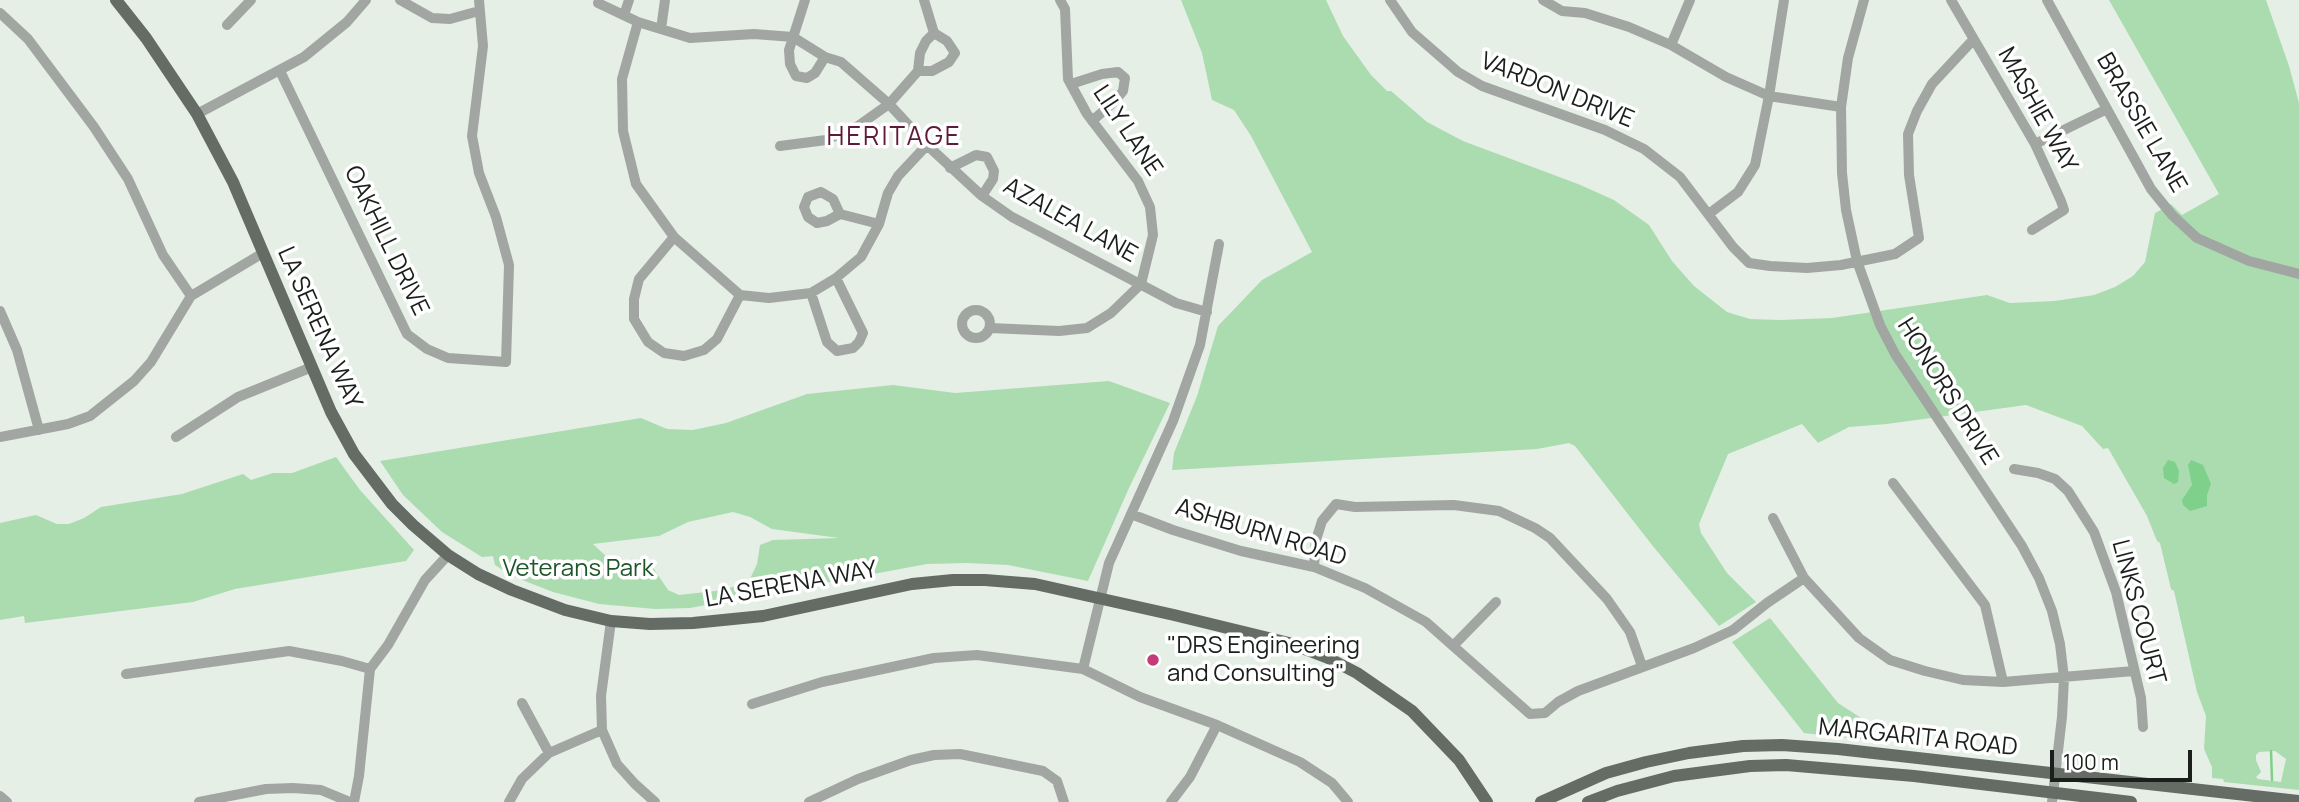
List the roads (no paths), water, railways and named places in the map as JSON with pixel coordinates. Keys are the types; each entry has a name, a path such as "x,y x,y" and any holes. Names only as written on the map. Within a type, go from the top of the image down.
{"main road":[{"name":"LA SERENA WAY","path":"116,0 146,38 197,114 233,182 331,412 354,454 392,504 413,525 448,555 478,574 565,610 611,621 693,623 763,616 912,584 953,580 1027,583 1101,598 1289,643 1357,673 1412,711 1459,760 1488,802"},
{"name":"MARGARITA ROAD","path":"1541,802 1606,773 1689,753 1743,746 1838,749 2299,801"},
{"name":"MARGARITA ROAD","path":"1588,802 1617,791 1674,776 1750,766 1827,767 2053,797 2131,802"}],"street":[{"path":"227,25 251,0"},
{"path":"197,114 280,71 327,40 366,0"},
{"path":"400,0 432,18 450,19 479,6"},
{"path":"624,15 629,0"},
{"path":"661,29 665,0"},
{"path":"805,0 789,50 790,64 796,76 807,78 815,73 825,57"},
{"path":"918,71 940,68 949,62 955,53 947,41 934,33 924,0"},
{"name":"LILY LANE","path":"1060,0 1065,9 1066,62 1071,84 1092,121 1138,181 1150,206 1153,235 1141,284"},
{"name":"VARDON DRIVE","path":"1390,0 1412,32 1458,72 1482,86 1605,130 1644,149 1680,177 1733,247 1749,263 1807,268 1841,265 1895,254 1919,238 1909,176 1908,134 1932,84 1973,40"},
{"path":"1543,0 1562,11 1585,13 1629,27 1671,46 1726,78 1769,96 1841,107"},
{"path":"1585,13 1588,0"},
{"path":"1671,46 1690,0"},
{"path":"1710,214 1738,192 1755,165 1784,0"},
{"name":"HONORS DRIVE","path":"1864,0 1848,58 1841,107 1842,173 1846,210 1857,261 1880,325 1895,354 2022,546 2052,611 2064,678 2053,797"},
{"name":"MASHIE WAY","path":"1951,0 2035,144 2064,210 2032,230"},
{"name":"BRASSIE LANE","path":"2047,0 2151,189 2172,215 2197,237 2249,261 2299,274"},
{"path":"598,3 638,22 690,38 754,34 793,37"},
{"name":"OAKHILL DRIVE","path":"280,71 407,334 427,349 448,358 506,362 509,265 496,217 479,173 472,136 483,46 479,6"},
{"path":"0,13 28,39 56,74 122,169 161,251 191,296"},
{"path":"638,22 622,79 623,131 636,184 674,237 740,295 769,299 811,293 836,278 861,257 898,176 927,145"},
{"path":"780,146 826,140 858,126 889,104 918,71 920,53 934,33"},
{"name":"AZALEA LANE","path":"793,37 825,57 841,62 889,104 950,168 982,196 1012,217 1176,303 1208,312"},
{"path":"1071,84 1118,72 1125,78 1123,91 1092,121"},
{"path":"2035,144 2107,109"},
{"path":"950,168 976,155 987,157 994,172 993,179 982,196"},
{"path":"840,214 878,224"},
{"path":"674,237 639,279 634,299 634,319 648,342 664,354 684,356 704,350 717,339 740,295"},
{"path":"1083,669 1109,563 1188,382 1200,345 1219,244"},
{"path":"0,437 68,424 90,416 134,381 151,362 191,296 263,253"},
{"path":"811,293 827,342 836,351 853,348 863,332 836,278"},
{"path":"990,328 1059,331 1087,328 1111,313 1141,284"},
{"path":"0,311 17,349 39,430"},
{"path":"176,436 238,397 312,366"},
{"name":"LINKS COURT","path":"2014,469 2055,479 2068,491 2094,532 2116,592 2141,698 2143,727"},
{"path":"1893,483 1985,605 2003,682"},
{"path":"1314,567 1322,521 1336,504 1355,508 1454,505 1499,511 1550,538 1607,599 1630,632 1642,666"},
{"name":"ASHBURN ROAD","path":"1131,514 1241,551 1314,567 1365,588 1426,622 1530,714 1545,713 1578,691 1694,648 1733,630 1804,578"},
{"path":"1773,518 1804,578 1859,638 1890,660 1963,680 2003,682 2134,670"},
{"path":"199,802 267,789 293,788 321,790 352,802 359,776 370,670 388,645 425,580 448,555"},
{"path":"1454,646 1496,602"},
{"path":"611,621 603,674 602,730 617,764 655,802"},
{"path":"126,674 289,651 370,670"},
{"path":"752,704 822,682 934,658 977,655 1083,669 1140,697 1217,725 1300,762 1332,783 1348,802"},
{"path":"522,703 548,753"},
{"path":"1171,802 1191,776 1217,725"},
{"path":"509,802 522,779 548,753 602,730"},
{"path":"809,802 858,779 911,760 934,755 960,754 1044,771 1057,781 1064,802"},
{"path":"0,796 7,802"}],"waterway":[{"path":"2271,751 2272,780"}],"place":[{"name":"\"DRS Engineering and Consulting\"","path":"1153,660"}],"district":[{"name":"HERITAGE","path":"894,138"}],"park label":[{"name":"Veterans Park","path":"578,569"}]}
